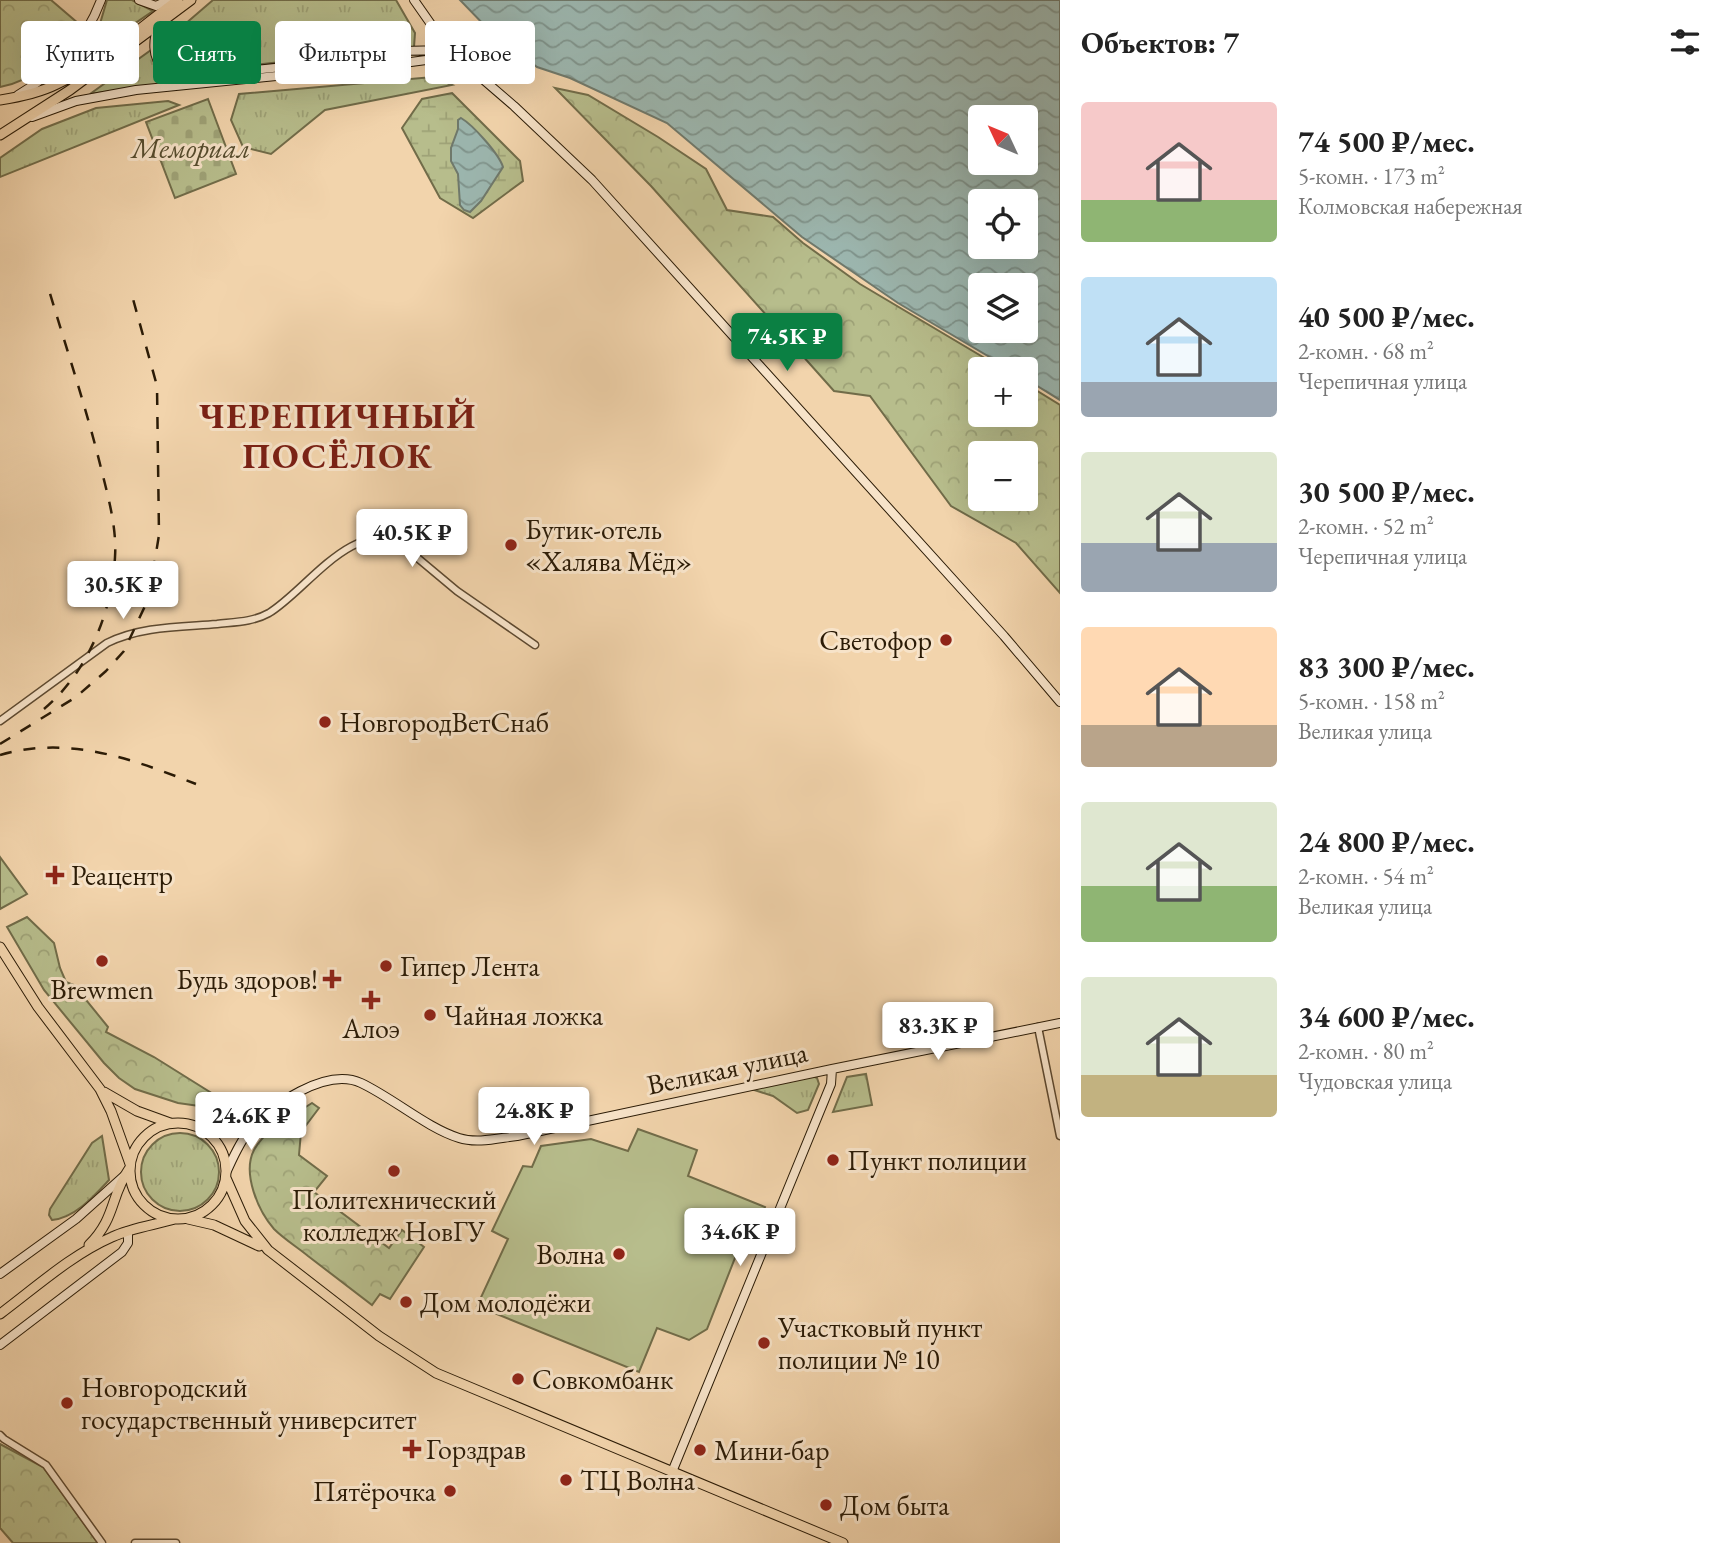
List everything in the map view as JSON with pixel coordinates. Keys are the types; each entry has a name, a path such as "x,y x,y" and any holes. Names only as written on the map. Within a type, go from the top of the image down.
{"main road":[{"path":"14,98 41,82 69,56 88,31 101,0"},
{"path":"139,0 156,6 165,1"},
{"path":"0,100 38,92 59,83 104,55 178,0"},
{"path":"163,21 191,0"},
{"path":"416,0 430,21"},
{"path":"0,135 70,90 153,28"},
{"path":"261,67 425,51"},
{"path":"29,118 94,97 162,87 425,60"},
{"path":"488,84 592,180 970,598 1060,702"},
{"path":"0,947 38,1007 100,1089 111,1111 133,1187 143,1202 156,1213 222,1228 268,1250 368,1328 436,1373 843,1543"},
{"name":"Великая улица","path":"259,1120 309,1087 343,1079 362,1083 459,1138 489,1140 1060,1023"},
{"path":"672,1472 831,1084 832,1069"},
{"path":"100,1089 137,1111 201,1130 224,1130 259,1120"},
{"path":"0,1314 78,1256 111,1237 200,1214 215,1203 221,1195 238,1147 259,1120"},
{"path":"78,1256 106,1226 138,1145 145,1136 160,1127 176,1124"},
{"path":"201,1130 211,1136 222,1151 226,1175 245,1222 268,1250"},
{"path":"0,1274 88,1209 128,1169"},
{"path":"0,1345 122,1252 128,1243 128,1231"}],"street":[{"path":"0,721 107,643 122,636 151,630 251,620 269,612 346,550 372,537 393,539 457,591 535,645"},
{"path":"1038,1027 1058,1113 1060,1136"},
{"path":"0,1435 46,1465 102,1543"},
{"path":"135,1543 176,1543"}],"green space":[{"path":"0,0 51,0 76,21 21,21 21,81 0,87"},
{"path":"107,0 132,0 153,11 138,21 101,21"},
{"path":"213,0 396,0 408,21 275,21 275,63 261,64 261,21 189,21"},
{"path":"411,26 415,33 414,47 411,47"},
{"path":"151,50 153,84 164,84 90,94 104,84 139,84 139,59"},
{"path":"425,78 425,84 452,85 325,110 271,154 243,147 231,120 239,94 353,84 411,84 411,79"},
{"path":"555,88 588,95 658,137 706,169 727,210 773,217 803,243 860,284 983,357 968,357 968,427 1038,427 1038,391 1060,405 1060,593 1016,543 951,506 870,396 834,391 651,186"},
{"path":"452,93 520,161 523,181 473,218 440,198 402,128 422,99"},
{"name":"Мемориал","path":"208,99 236,174 175,198 146,122"},
{"path":"168,101 179,105 0,177 0,158 42,129 96,108"},
{"path":"0,857 27,894 0,909"},
{"path":"27,917 54,943 66,982 74,985 108,1027 106,1032 154,1057 221,1099 213,1108 178,1103 135,1089 104,1063 44,990 7,927"},
{"path":"866,1074 872,1105 833,1112 847,1077"},
{"path":"813,1076 819,1084 808,1110 797,1113 773,1096 751,1089"},
{"path":"312,1103 319,1108 301,1132 299,1155 327,1176 314,1192 389,1248 402,1230 424,1247 390,1299 380,1294 372,1305 278,1233 257,1202 250,1170 254,1150 272,1129"},
{"name":"Волна","path":"638,1129 697,1150 688,1176 765,1207 756,1231 746,1230 707,1329 689,1340 657,1328 639,1372 477,1306 508,1239 492,1231 523,1166 532,1167 541,1146 591,1139 628,1151"},
{"path":"180,1133 195,1136 212,1150 219,1172 216,1187 202,1204 180,1211 165,1208 148,1194 141,1172 144,1157 158,1140"},
{"path":"102,1136 109,1180 76,1211 52,1220 50,1209 92,1143"},
{"path":"0,1444 43,1467 98,1543 13,1543 0,1528"}],"water":[{"path":"460,0 1060,0 1060,400 1038,386 1038,357 990,357 898,303 802,237 667,123 570,78 537,67 535,21 480,21"},
{"path":"461,118 485,140 503,167 481,201 470,212 460,205 458,174 451,161 451,148 458,129 458,120"}],"railway":[{"path":"44,709 73,678 85,660 103,620 115,557 111,512 95,445 48,287"},
{"path":"0,744 76,697 106,671 124,651 145,606 159,535 157,386 133,299"},
{"path":"0,755 26,749 75,749 124,759 196,784"}],"place":[{"name":"Бутик-отель «Халява Мёд»","path":"511,545"},
{"name":"Светофор","path":"946,640"},
{"name":"НовгородВетСнаб","path":"325,722"},
{"name":"Реацентр","path":"55,875"},
{"name":"Brewmen","path":"102,961"},
{"name":"Гипер Лента","path":"386,966"},
{"name":"Будь здоров!","path":"332,979"},
{"name":"Алоэ","path":"371,1000"},
{"name":"Чайная ложка","path":"430,1015"},
{"name":"Пункт полиции","path":"833,1160"},
{"name":"Политехнический колледж НовГУ","path":"394,1171"},
{"name":"Волна","path":"619,1254"},
{"name":"Дом молодёжи","path":"406,1302"},
{"name":"Участковый пункт полиции № 10","path":"764,1343"},
{"name":"Совкомбанк","path":"518,1379"},
{"name":"Новгородский государственный университет","path":"67,1403"},
{"name":"Горздрав","path":"412,1449"},
{"name":"Мини-бар","path":"700,1450"},
{"name":"ТЦ Волна","path":"566,1480"},
{"name":"Пятёрочка","path":"450,1491"},
{"name":"Дом быта","path":"826,1505"}],"district":[{"name":"ЧЕРЕПИЧНЫЙ ПОСЁЛОК","path":"338,436"}]}
